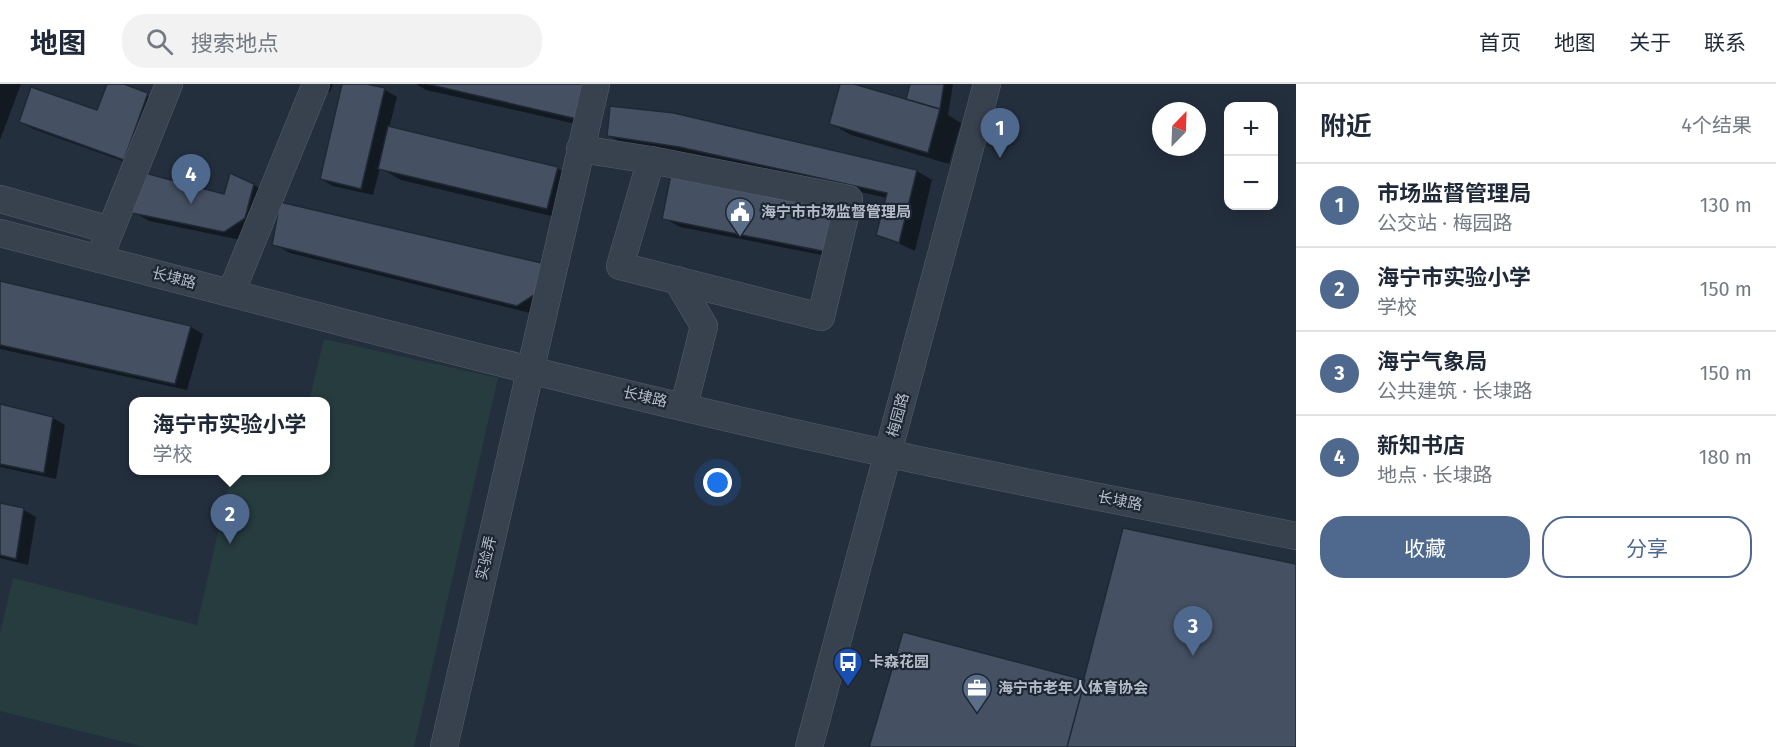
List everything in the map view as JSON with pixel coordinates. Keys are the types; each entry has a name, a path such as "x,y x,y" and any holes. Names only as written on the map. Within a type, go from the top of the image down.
{"street":[{"path":"99,259 169,84"},
{"path":"231,293 316,84"},
{"name":"实验弄","path":"444,747 596,84"},
{"name":"梅园路","path":"809,747 987,84"},
{"path":"580,149 651,160 849,199 821,317 620,266 651,160"},
{"path":"0,199 110,230"},
{"name":"长埭路","path":"0,233 529,369 684,406 888,453 1296,537"},
{"path":"677,280 704,326 684,406"},
{"path":"704,326 752,300"}],"green space":[{"path":"324,339 498,378 414,747 144,747 0,711 0,634 13,578 197,625 231,475 330,475 330,397 310,397"}],"building":[{"path":"107,84 124,84 148,93 124,160 19,122 31,87 97,110"},
{"path":"342,84 367,84 385,88 361,189 320,179"},
{"path":"427,84 585,84 577,119"},
{"path":"840,84 854,84 940,109 928,153 829,124"},
{"path":"910,84 944,84 940,109 906,99"},
{"path":"610,106 674,113 917,170 899,243 876,235 887,193 679,147 607,136"},
{"path":"388,126 558,167 547,209 378,169"},
{"path":"141,172 224,194 230,173 254,184 245,218 224,232 132,213"},
{"path":"671,174 839,209 832,253 662,219"},
{"path":"280,202 546,264 537,293 517,306 272,245"},
{"path":"0,281 191,326 175,384 0,345"},
{"path":"0,404 53,417 44,473 0,464"},
{"path":"0,503 24,508 16,559 0,555"},
{"path":"1123,528 1296,564 1296,747 1066,747"},
{"name":"海宁市老年人体育协会","path":"903,632 1085,680 1067,747 869,747"}],"place":[{"name":"市场监督管理局","path":"1000,158"},
{"name":"新知书店","path":"191,204"},
{"name":"海宁市市场监督管理局","path":"740,238"},
{"name":"海宁市实验小学","path":"230,544"},
{"name":"海宁气象局","path":"1193,656"},
{"name":"卡森花园","path":"848,688"},
{"name":"海宁市老年人体育协会","path":"977,714"}]}
